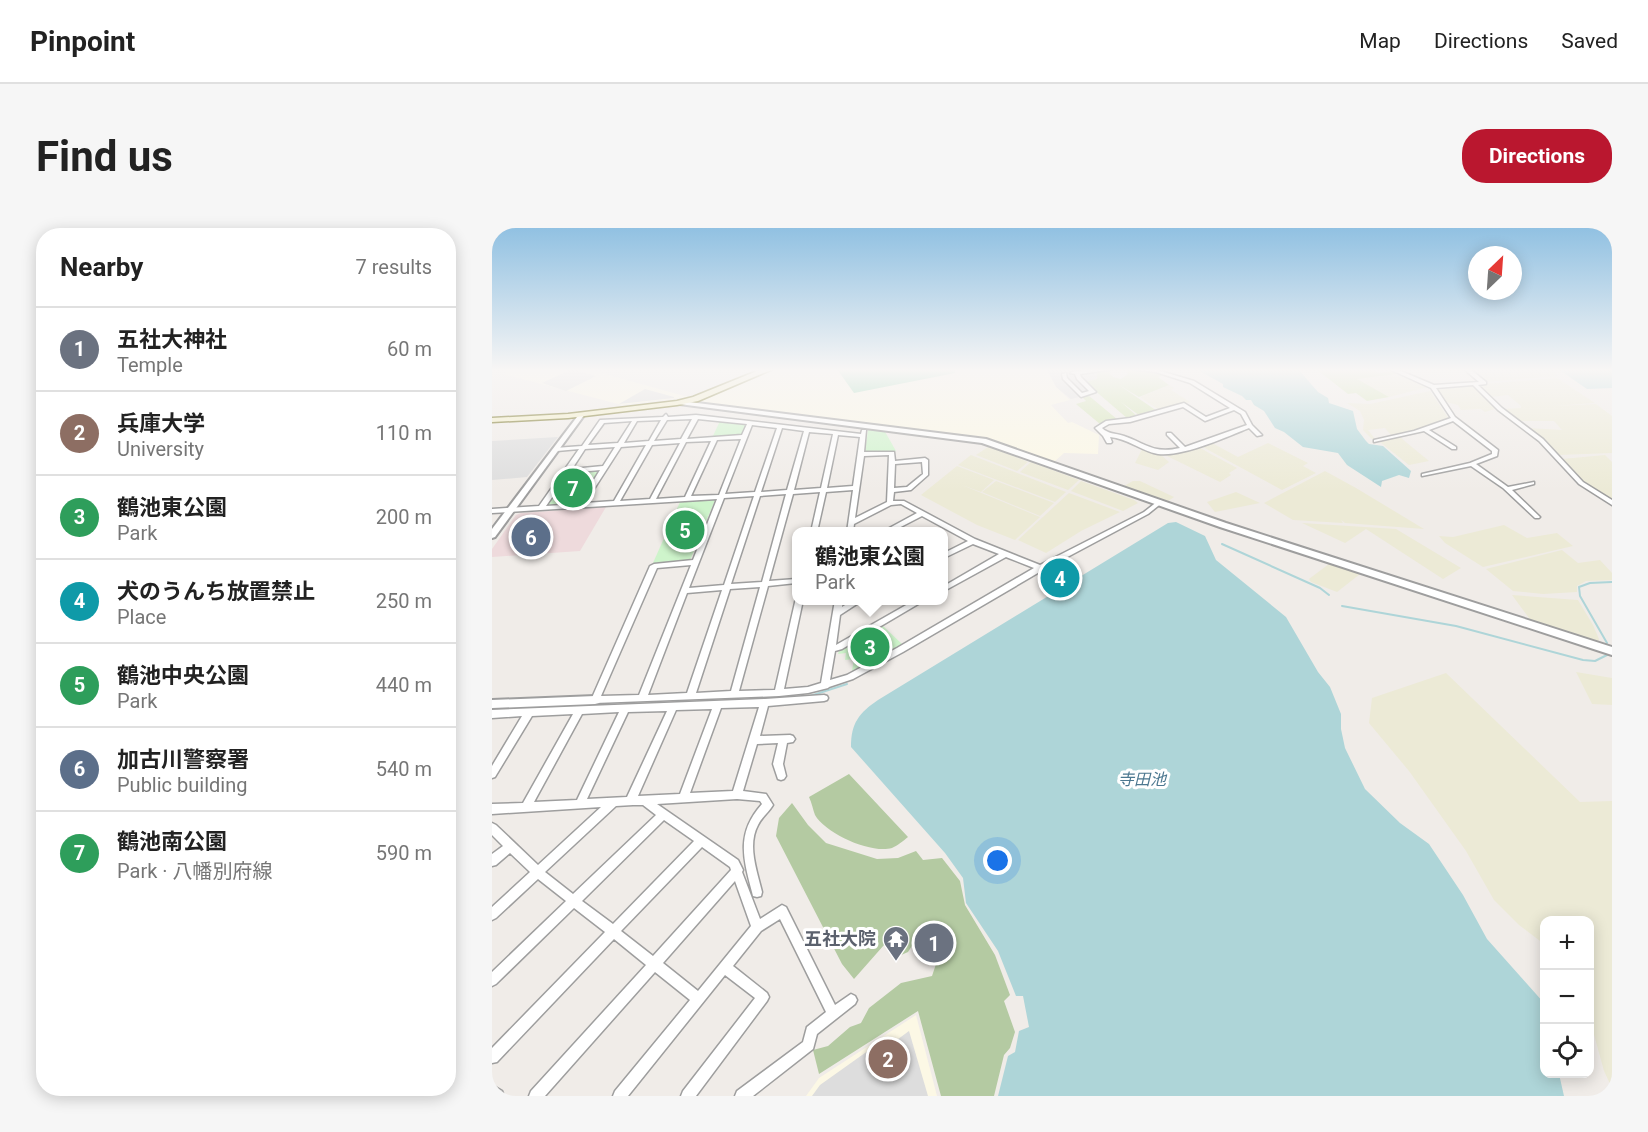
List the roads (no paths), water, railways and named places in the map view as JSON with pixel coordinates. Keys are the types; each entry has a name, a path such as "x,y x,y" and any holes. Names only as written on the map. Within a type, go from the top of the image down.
{"main road":[{"path":"492,420 622,410"}],"street":[{"path":"724,410 864,431 983,441 1451,600 1612,651"},
{"path":"1109,442 1106,435 1098,428 1101,425 1168,410"},
{"path":"1191,410 1205,419 1230,410"},
{"path":"1236,410 1246,417 1250,426 1259,435"},
{"path":"1424,475 1495,456 1495,450 1454,419 1448,410"},
{"path":"1501,410 1541,440 1581,483 1612,503"},
{"path":"492,535 582,414"},
{"path":"541,508 602,421 666,416 696,417 836,433 864,431"},
{"path":"616,503 666,416"},
{"path":"652,501 696,417"},
{"path":"581,505 636,419"},
{"path":"1376,441 1454,419"},
{"path":"642,698 750,423"},
{"path":"1106,435 1115,434 1160,453 1200,444 1250,426"},
{"path":"690,697 780,427"},
{"path":"1424,429 1454,448"},
{"path":"734,695 807,430"},
{"path":"850,527 864,431"},
{"path":"815,527 836,433"},
{"path":"1169,435 1183,448"},
{"path":"557,449 744,437"},
{"path":"687,498 714,440"},
{"path":"861,454 892,453 890,503"},
{"path":"890,490 909,489 926,474 925,460 891,463"},
{"path":"1472,464 1507,489 1537,517"},
{"path":"567,471 605,468"},
{"path":"1507,489 1532,483"},
{"path":"492,511 856,488"},
{"path":"851,523 890,503 902,502 945,526"},
{"path":"492,704 779,693 825,686 850,677 900,650 1040,568 1146,513 1160,502"},
{"path":"893,527 922,513"},
{"path":"948,528 973,541 1040,568"},
{"path":"948,554 973,541"},
{"path":"948,587 1005,554"},
{"path":"595,700 654,566 696,562"},
{"path":"684,591 792,581"},
{"path":"779,693 798,605"},
{"path":"825,686 838,605"},
{"path":"837,612 850,605"},
{"path":"832,649 913,605"},
{"path":"492,714 765,703 824,698"},
{"path":"737,795 765,703"},
{"path":"683,798 718,705"},
{"path":"630,802 673,707"},
{"path":"579,805 625,709"},
{"path":"525,808 579,711"},
{"path":"492,774 529,712"},
{"path":"755,740 787,739 778,764 781,776"},
{"path":"492,809 737,795 764,797 768,805 755,818 746,850 757,892"},
{"path":"645,801 734,864 757,927"},
{"path":"492,914 614,803"},
{"path":"492,980 663,814"},
{"path":"492,828 538,873 699,999"},
{"path":"492,1057 700,842"},
{"path":"492,861 510,846"},
{"path":"536,1096 738,870"},
{"path":"620,1096 757,927 782,911 833,1014"},
{"path":"688,1096 763,997 725,968"},
{"path":"742,1096 809,1046 811,1031 851,1000"},
{"path":"492,1092 497,1096"}],"water":[{"path":"1262,410 1353,411 1357,429 1366,441 1369,444 1383,446 1411,471 1409,478 1399,475 1382,481 1381,487 1347,465 1338,453 1303,447 1275,428"},
{"name":"寺田池","path":"1176,522 1205,536 1216,560 1286,617 1318,672 1330,687 1341,714 1345,748 1365,789 1400,823 1429,844 1463,895 1487,939 1540,999 1540,1078 1560,1078 1564,1096 998,1096 1008,1056 1015,1052 1019,1031 1029,1027 1023,996 1016,996 998,951 966,903 963,878 945,853 851,747 853,731 861,714 878,700 1168,523"}],"waterway":[{"path":"1222,544 1320,588 1329,595"},
{"path":"1607,643 1580,596 1579,587 1590,583 1612,582"},
{"path":"1342,606 1456,626 1583,660 1595,661 1609,654"},
{"path":"807,697 847,684"}],"place":[{"name":"鶴池南公園","path":"573,488"},
{"name":"鶴池中央公園","path":"685,530"},
{"name":"加古川警察署","path":"531,537"},
{"name":"犬のうんち放置禁止","path":"1060,578"},
{"name":"鶴池東公園","path":"870,647"},
{"name":"五社大神社","path":"934,943"},
{"name":"五社大院","path":"896,962"},
{"name":"兵庫大学","path":"888,1059"}]}
